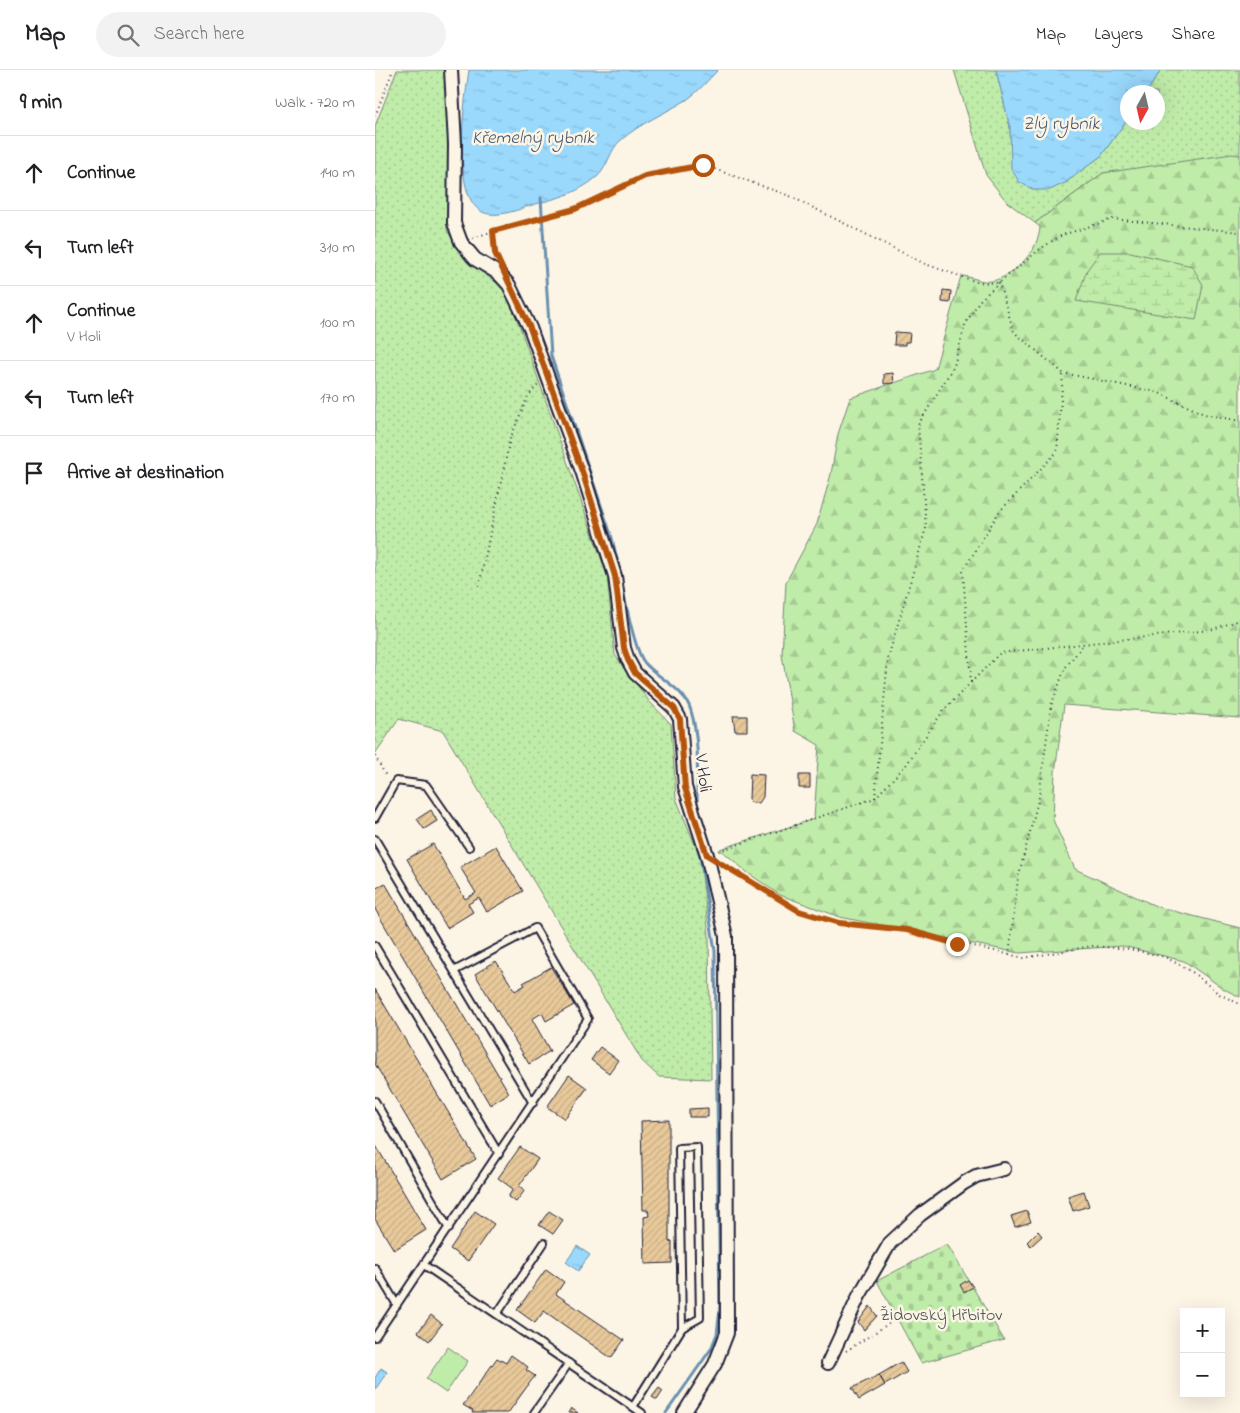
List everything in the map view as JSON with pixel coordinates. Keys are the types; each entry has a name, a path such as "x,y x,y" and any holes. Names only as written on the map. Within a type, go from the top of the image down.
{"street":[{"path":"451,70 455,144 454,223 461,242"},
{"name":"V Holi","path":"461,242 475,259 499,273 509,285 530,328 583,474 615,576 624,648 628,660 635,673 665,698 674,708 680,719 685,788 707,855 726,936 728,1318 723,1348 684,1413"},
{"path":"828,1363 863,1289 890,1243 920,1215 964,1183 976,1176 1004,1169"}],"lane":[{"path":"375,818 396,781 426,785 469,847"},
{"path":"375,838 533,1103"},
{"path":"375,1337 588,1020 535,928 454,971"},
{"path":"375,946 499,1154"},
{"path":"375,1101 449,1228"},
{"path":"633,1407 682,1328 700,1318 697,1147 679,1148 682,1328"},
{"path":"497,1314 544,1243"},
{"path":"424,1265 642,1413"},
{"path":"375,1268 397,1305"},
{"path":"534,1413 569,1363"}],"path":[{"path":"375,116 393,70"},
{"path":"461,242 493,231 575,209 645,176 703,165 790,196 925,264 977,282 999,283"},
{"path":"875,798 888,658 925,528 918,425 954,366 965,325 979,301 1040,249 1062,235 1113,219 1240,232"},
{"path":"493,231 495,253 499,262"},
{"path":"999,283 1014,332 1063,373 1157,392 1204,414 1240,421"},
{"path":"971,682 963,571 999,512 1057,452 1063,373"},
{"path":"479,586 510,439 528,396 547,374"},
{"path":"707,855 875,798 906,765 943,712 1000,653 1210,630 1240,620"},
{"path":"1009,954 1019,878 1039,797 1051,706 1065,668 1084,644"},
{"path":"375,756 393,787"},
{"path":"707,855 799,911 839,923 907,930 1024,958 1092,946 1131,949 1165,957 1191,970 1219,994 1240,1004"},
{"path":"828,1363 896,1319"}],"green space":[{"path":"397,70 447,70 449,84 447,230 466,261 507,290 607,575 615,655 649,701 671,724 676,798 700,857 709,936 711,1079 659,1077 642,1061 443,731 399,719 375,754 375,126"},
{"path":"954,70 996,70 1010,127 1012,168 1034,190 1050,189 1065,183 1101,156 1120,130 1165,130 1165,85 1151,85 1161,70 1240,70 1240,156 1103,173 1035,223 1007,202 986,175"},
{"path":"1232,154 1240,155 1240,718 1064,705 1055,772 1053,820 1075,869 1158,907 1240,928 1240,997 1224,989 1184,961 1123,946 1019,953 840,917 780,895 748,873 720,849 814,819 819,745 795,731 782,655 786,582 817,524 831,474 838,434 850,398 935,369 961,276 992,281 1009,274 1024,261 1035,244 1039,236 1040,227 1035,223 1103,173"},
{"path":"1100,252 1130,252 1192,266 1203,285 1196,320 1076,301 1087,270"},
{"name":"Židovský Hřbitov","path":"947,1244 1004,1340 921,1363 877,1281"},
{"path":"448,1347 468,1361 446,1393 426,1379"}],"water":[{"name":"Křemelný rybník","path":"469,70 718,70 688,99 645,123 620,141 598,176 582,188 557,198 509,212 489,214 476,208 468,193 464,174 462,151 463,127"},
{"name":"Zlý rybník","path":"996,70 1161,70 1151,85 1120,85 1120,130 1101,156 1065,183 1050,190 1034,190 1019,182 1011,168 1010,127"},
{"path":"577,1246 590,1255 578,1271 566,1262"},
{"path":"381,1368 387,1372 375,1390 375,1378"}],"building":[{"path":"943,290 951,291 950,303 942,302"},
{"path":"895,332 910,333 909,342 905,342 905,345 894,345"},
{"path":"893,373 894,383 884,384 884,374"},
{"path":"733,716 747,716 747,731 735,731"},
{"path":"750,774 764,775 763,797 759,803 752,803 749,800"},
{"path":"799,775 810,775 810,788 799,788"},
{"path":"431,810 437,821 424,829 417,819"},
{"path":"433,844 465,899 476,893 460,867 496,846 523,891 487,912 479,898 468,904 473,912 447,928 407,859"},
{"path":"385,883 509,1093 490,1105 375,909 375,889"},
{"path":"496,961 515,991 525,985 523,983 551,967 574,1005 546,1021 542,1013 532,1019 550,1051 529,1064 475,974"},
{"path":"375,989 476,1159 443,1179 375,1064"},
{"path":"600,1047 618,1060 609,1073 591,1060"},
{"path":"569,1075 587,1088 565,1119 547,1107"},
{"path":"708,1108 708,1117 689,1117 689,1109"},
{"path":"669,1120 669,1242 672,1241 672,1263 645,1264 644,1217 649,1216 648,1210 643,1210 641,1121"},
{"path":"375,1144 426,1230 394,1250 375,1219"},
{"path":"520,1147 538,1159 519,1186 525,1190 516,1202 508,1197 513,1189 498,1178"},
{"path":"1084,1191 1089,1206 1073,1211 1068,1196"},
{"path":"475,1211 494,1224 468,1261 450,1249"},
{"path":"549,1211 563,1220 553,1234 539,1225"},
{"path":"1027,1211 1031,1222 1015,1227 1011,1216"},
{"path":"1038,1231 1042,1236 1031,1246 1027,1242"},
{"path":"546,1269 564,1282 556,1294 624,1340 611,1358 544,1311 535,1323 517,1310"},
{"path":"968,1280 973,1287 964,1292 960,1285"},
{"path":"870,1306 877,1316 864,1330 858,1322"},
{"path":"431,1315 442,1324 429,1341 418,1332"},
{"path":"511,1355 528,1367 526,1370 535,1376 508,1413 472,1413 473,1411 463,1405 497,1358 506,1363"},
{"path":"901,1362 907,1372 885,1385 879,1375"},
{"path":"879,1375 885,1385 859,1400 852,1388"},
{"path":"659,1388 663,1391 657,1400 652,1397"},
{"path":"571,1408 578,1413 568,1413"}],"waterway":[{"path":"541,198 551,356 612,538 619,568"},
{"path":"622,584 637,647 644,662 683,696 691,711 697,746 697,807"},
{"path":"666,1413 711,1349 717,1334 720,1309 715,951 698,843"}],"route":[{"path":"703,165 645,176 575,209 493,231 495,253 530,328 583,474 615,576 624,648 628,660 635,673 650,688 665,698 674,708 680,719 685,788 707,855 799,911 839,923 907,930 957,944"}]}
